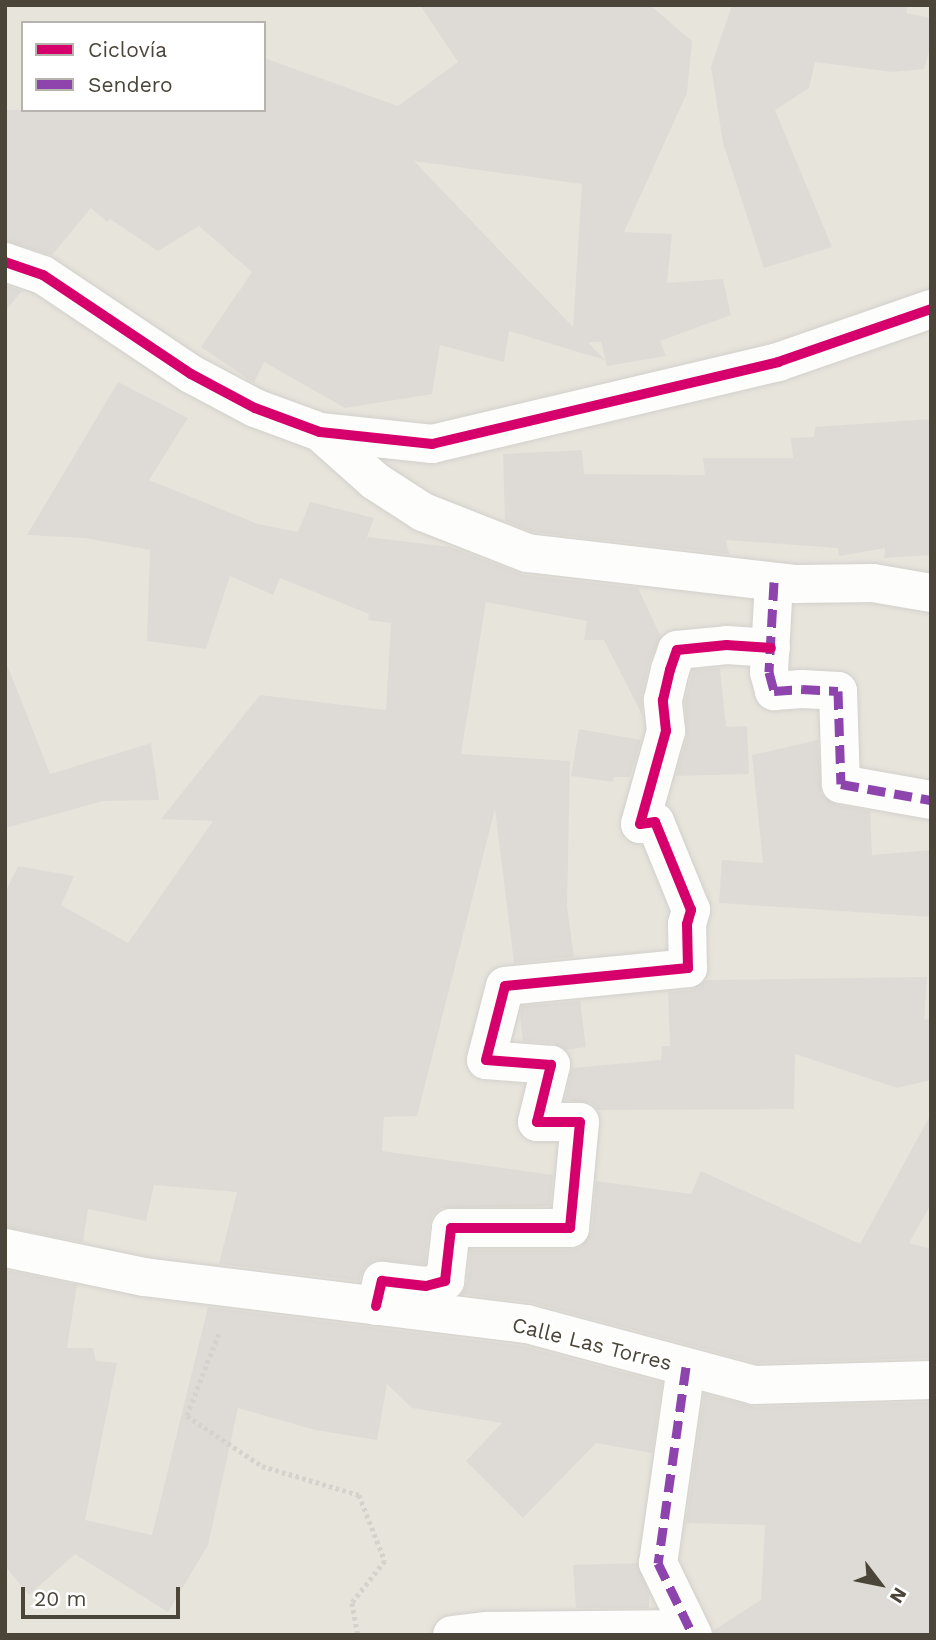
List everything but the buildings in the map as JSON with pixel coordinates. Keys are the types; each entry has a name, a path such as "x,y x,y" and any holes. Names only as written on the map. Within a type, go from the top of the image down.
{"street":[{"path":"5,262 43,275 191,374 255,408 320,432 432,444 778,362 931,309"},
{"path":"320,432 375,481 423,512 527,553 774,582 873,583 931,593"},
{"path":"774,582 769,672 774,691 838,691 841,784 931,800"},
{"path":"376,1306 383,1281 426,1286 445,1280 452,1228 570,1228 580,1122 537,1122 551,1065 486,1059 505,986 688,968 687,924 691,910 655,822 640,824 666,731 663,699 670,670 677,650 727,645 771,649"},
{"name":"Calle Las Torres","path":"5,1248 144,1277 527,1324 754,1385 931,1380"},
{"path":"452,1635 487,1631 691,1632 658,1563 686,1367"}],"path":[{"path":"236,1289 187,1416 262,1466 359,1495 385,1561 352,1603 358,1635"}],"shaded area":[{"path":"5,5 931,5 931,1635 5,1635"}],"marked path":[{"path":"774,582 769,672 774,691 838,691 841,784 931,800"},
{"path":"686,1367 658,1563 693,1635"}],"cycle path":[{"path":"5,262 43,275 191,374 255,408 320,432 432,444 778,362 931,309"},
{"path":"376,1306 382,1281 426,1286 445,1281 451,1228 570,1228 580,1122 537,1122 551,1065 486,1060 505,986 688,968 687,924 691,910 655,822 640,824 666,731 663,700 670,670 677,650 727,645 771,648"}]}
